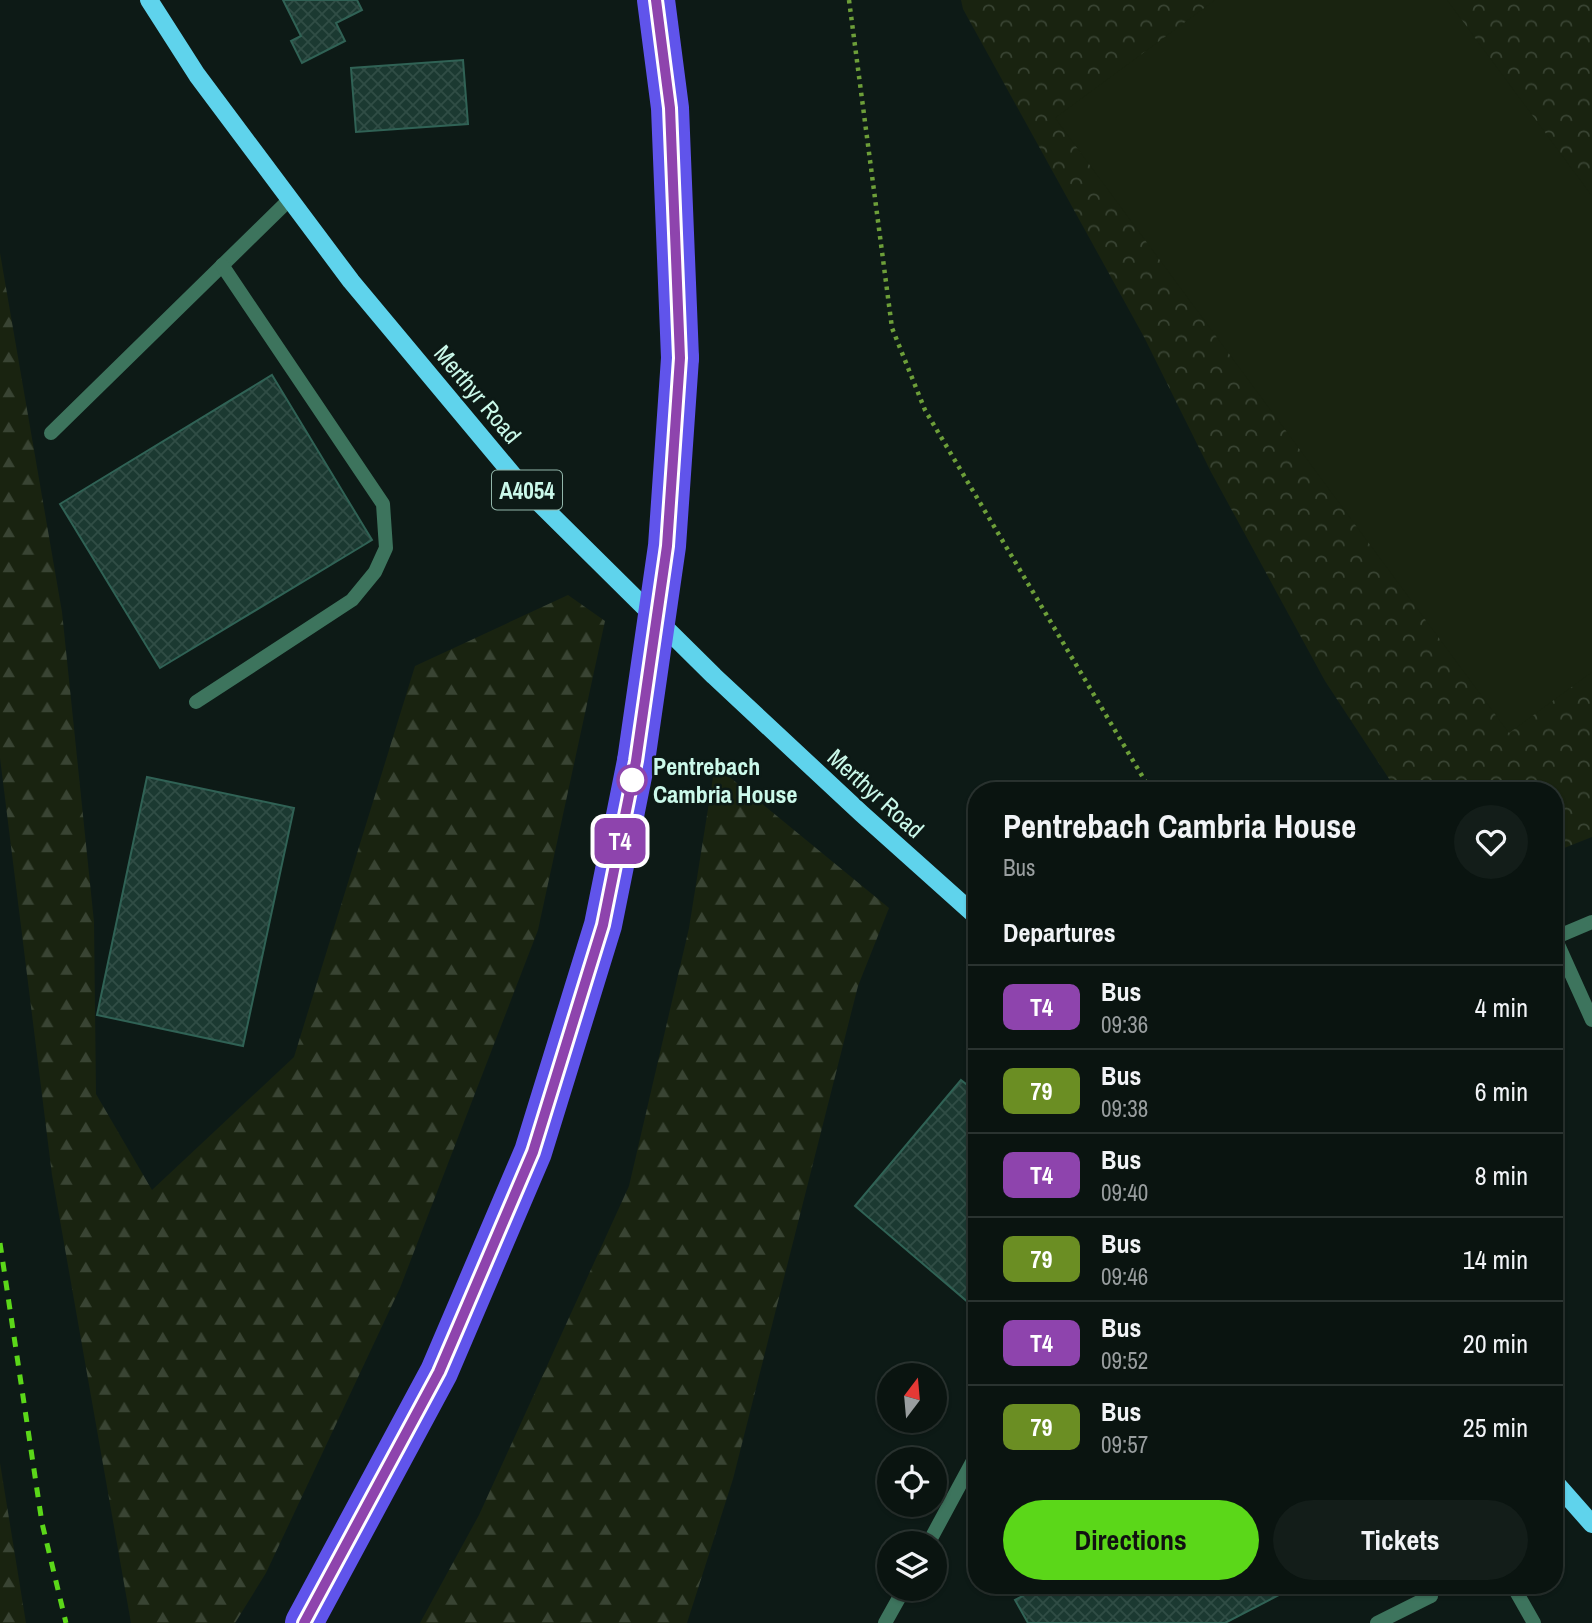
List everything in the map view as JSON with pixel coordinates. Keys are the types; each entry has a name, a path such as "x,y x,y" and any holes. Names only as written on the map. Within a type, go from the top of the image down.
{"highway":[{"path":"304,1623 439,1372 533,1152 603,925 636,761 667,546 680,358 670,108 656,0"}],"main road":[{"name":"Merthyr Road","path":"149,0 197,75 351,281 523,487 714,676 968,909"},
{"path":"1563,1491 1592,1524"}],"street":[{"path":"51,433 290,199"},
{"path":"196,702 352,600 375,572 386,548 383,504 222,265"},
{"path":"1563,934 1592,922"},
{"path":"1563,957 1592,1020"},
{"path":"935,1531 968,1470"},
{"path":"1518,1594 1534,1623"},
{"path":"1377,1623 1431,1595"},
{"path":"885,1623 897,1601"}],"path":[{"path":"849,0 892,328 925,411 1146,782"}],"green space":[{"path":"961,0 1592,0 1592,837 1563,848 1563,782 1391,782 1325,681 1211,472 1144,337 963,9"},
{"path":"1215,0 1447,0 1592,196 1592,672 1509,733 1055,118"},
{"path":"0,253 62,612 94,922 96,1094 152,1190 294,1057 415,666 568,595 605,621 538,930 400,1288 266,1573 235,1623 131,1623 52,1175 0,758"},
{"path":"715,765 889,908 858,986 733,1479 687,1623 420,1623 479,1515 629,1186 689,928"},
{"path":"0,1463 26,1623 0,1623"}],"building":[{"path":"283,0 357,0 362,10 336,23 345,41 302,63 291,41 301,36"},
{"path":"463,60 468,124 356,132 351,68"},
{"path":"272,375 372,540 160,668 60,504"},
{"path":"147,777 294,808 243,1046 97,1015"},
{"path":"961,1080 968,1086 968,1302 855,1206"},
{"path":"1027,1594 1281,1594 1225,1623 1028,1623 1015,1600"}],"railway":[{"path":"0,1243 42,1523 66,1623"}],"bus line":[{"name":"T4","path":"304,1623 439,1372 460,1323 533,1152 603,925 636,761 667,546 680,358 670,108 656,0"}],"place":[{"name":"Pentrebach Cambria House","path":"632,780"}]}
